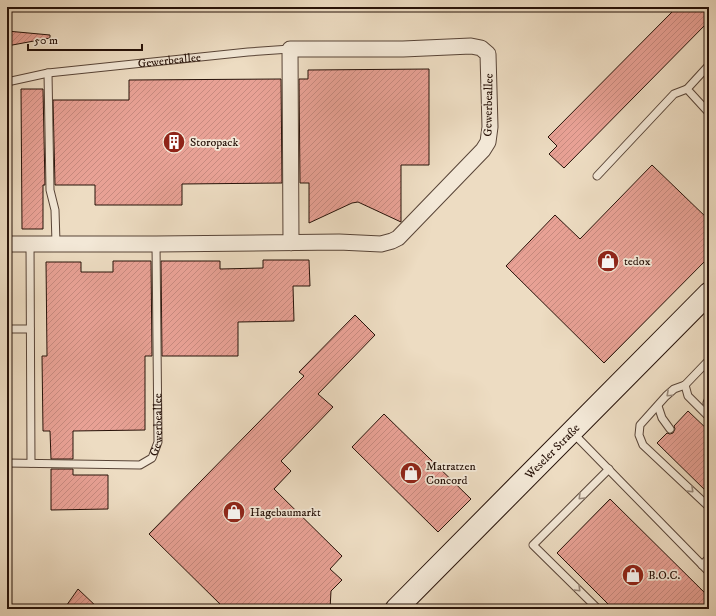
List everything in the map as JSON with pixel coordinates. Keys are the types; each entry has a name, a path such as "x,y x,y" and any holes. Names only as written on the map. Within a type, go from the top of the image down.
{"main road":[{"name":"Weseler Straße","path":"396,609 709,293"}],"street":[{"name":"Gewerbeallee","path":"7,244 339,242 381,244 398,238 483,150 488,142 490,127 488,54 481,48 472,46 403,49 290,49"},
{"path":"290,49 291,243"}],"lane":[{"name":"Gewerbeallee","path":"7,82 48,73 290,49"},
{"path":"597,176 674,94 687,89 709,65"},
{"path":"48,73 50,190 55,210 56,243"},
{"path":"687,89 709,113"},
{"path":"30,243 31,463"},
{"name":"Gewerbeallee","path":"7,463 140,465 152,458 158,442 156,244"},
{"path":"7,329 30,329"},
{"path":"709,360 685,385 674,389 666,396 640,425 639,435 643,445 709,507"},
{"path":"685,385 688,396 708,416"},
{"path":"708,416 707,403 709,398"},
{"path":"658,406 662,418 670,429"},
{"path":"572,432 709,572"},
{"path":"598,609 533,545 608,469"},
{"path":"702,565 709,558"}],"building":[{"path":"677,7 709,7 709,21 564,168 549,154 557,146 548,137"},
{"path":"7,31 50,35 50,38 7,46"},
{"path":"429,69 429,165 401,165 401,222 358,202 352,203 309,223 309,183 300,183 299,79 308,79 308,70"},
{"name":"Storopack","path":"281,79 282,183 182,184 182,205 95,205 95,185 55,185 53,100 129,100 129,80"},
{"path":"21,89 43,89 45,185 43,185 43,229 22,229"},
{"name":"tedox","path":"652,165 709,220 709,257 604,363 506,266 555,215 580,239"},
{"path":"263,260 309,260 310,286 293,286 294,321 238,322 238,356 162,356 161,261 220,261 220,269 263,268"},
{"path":"113,261 151,261 152,356 145,356 145,430 73,431 73,459 51,459 50,431 43,431 42,356 47,356 46,262 81,262 81,272 113,272"},
{"name":"Hagebaumarkt","path":"355,315 375,335 318,394 333,407 281,461 291,471 274,489 342,556 330,569 342,580 331,591 330,609 225,609 149,534 304,376 299,372"},
{"path":"688,411 709,431 709,494 657,443 667,433 673,433 675,429 674,426"},
{"name":"Matratzen Concord","path":"384,414 471,499 438,532 352,447"},
{"path":"51,469 73,469 73,475 108,475 108,509 51,510"},
{"name":"B.O.C.","path":"610,499 709,597 709,609 613,609 557,553"},
{"path":"78,589 99,609 64,609"}],"place":[{"name":"Storopack","path":"174,142"},
{"name":"tedox","path":"608,261"},
{"name":"Matratzen Concord","path":"411,473"},
{"name":"Hagebaumarkt","path":"234,512"},
{"name":"B.O.C.","path":"633,575"}]}
